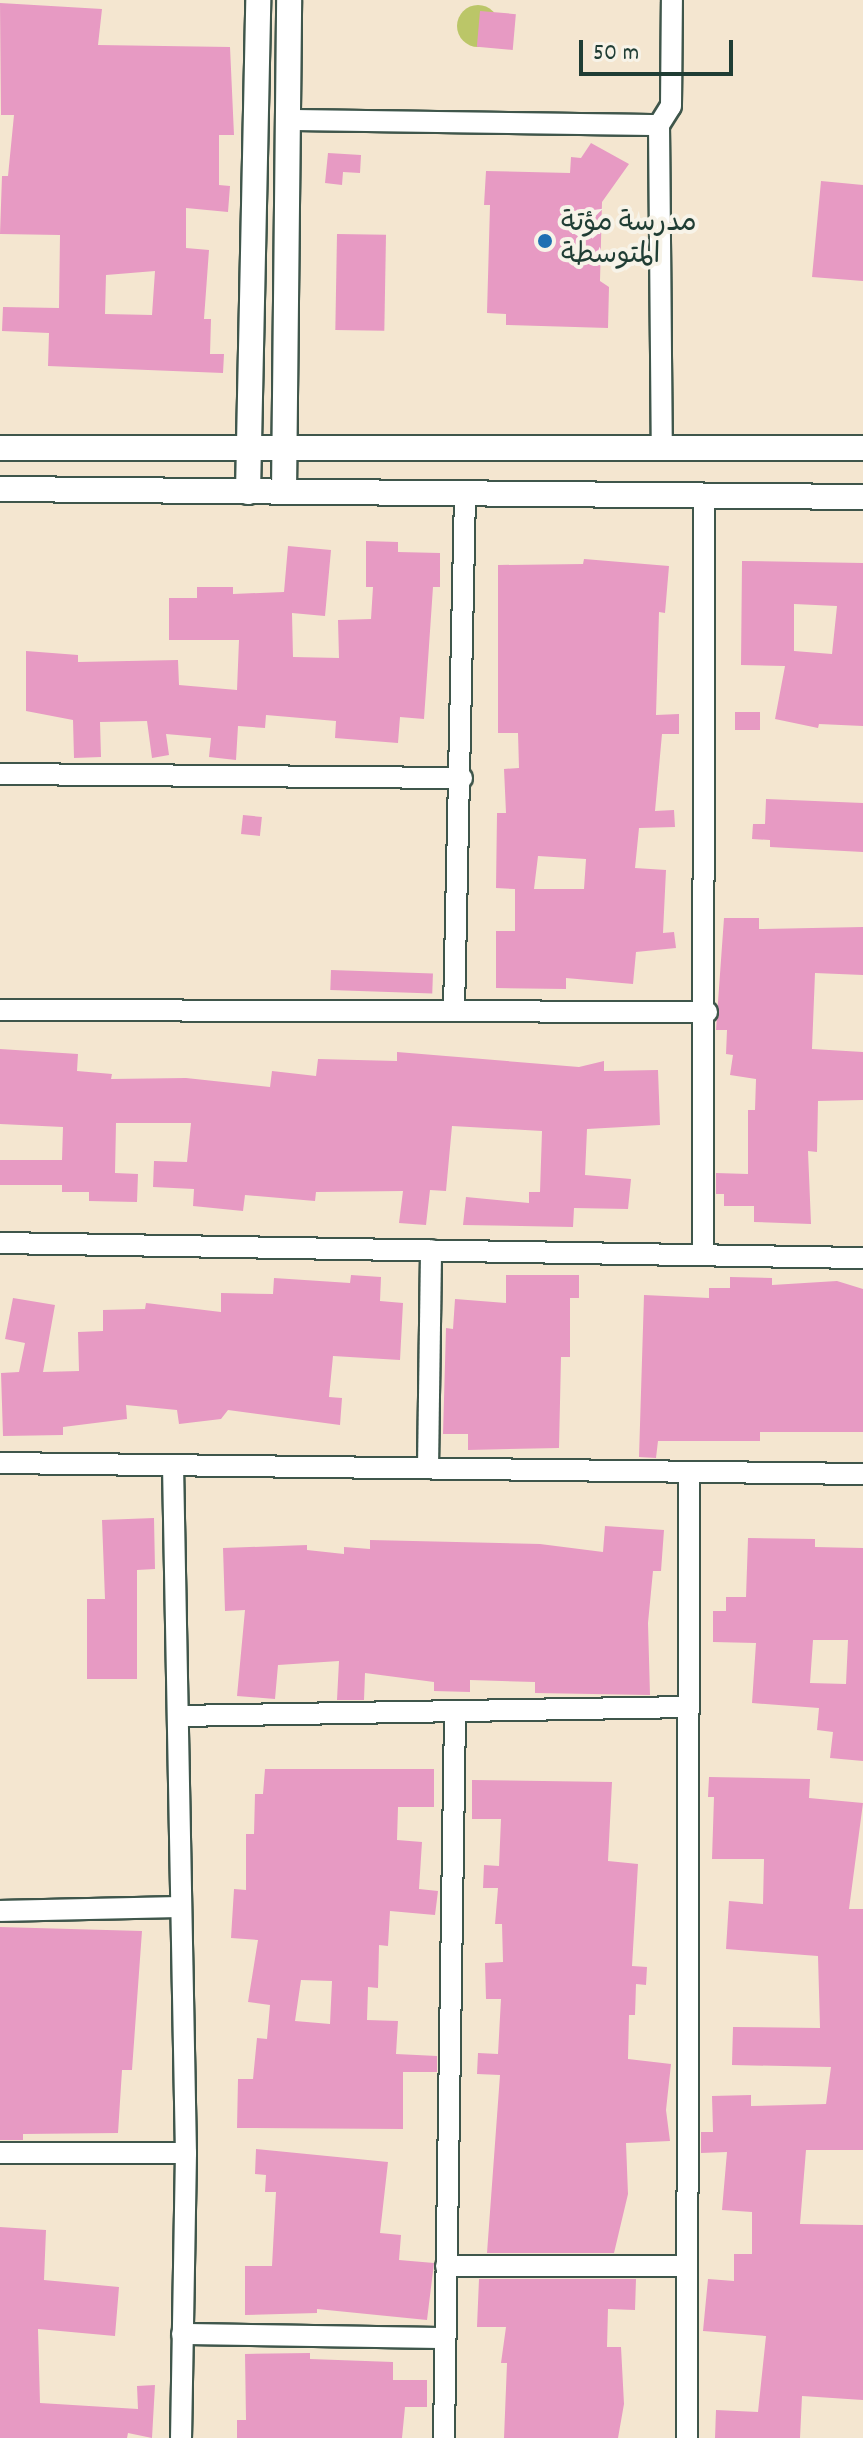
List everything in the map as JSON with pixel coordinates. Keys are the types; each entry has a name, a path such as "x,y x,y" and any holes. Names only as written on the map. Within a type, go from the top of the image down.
{"street":[{"path":"248,492 258,0"},
{"path":"284,492 289,0"},
{"path":"662,448 659,125 671,106 672,0"},
{"path":"287,120 659,125"},
{"path":"0,448 863,448"},
{"path":"0,489 863,497"},
{"path":"454,1011 462,778 465,494"},
{"path":"703,1255 707,1012 704,496"},
{"path":"0,774 462,778"},
{"path":"0,1010 707,1012"},
{"path":"0,1243 863,1258"},
{"path":"428,1468 431,1250"},
{"path":"0,1463 863,1474"},
{"path":"173,1465 186,2153 181,2438"},
{"path":"687,2438 689,1472"},
{"path":"178,1716 688,1707"},
{"path":"444,2438 455,1712"},
{"path":"0,1911 181,1907"},
{"path":"0,2153 186,2153"},
{"path":"446,2266 687,2266"},
{"path":"182,2334 445,2338"}],"green space":[{"path":"478,5 493,11 499,26 493,41 478,47 463,41 457,26 463,11"}],"building":[{"path":"0,3 102,9 98,45 230,47 234,135 219,135 219,185 230,186 228,212 186,208 186,248 209,250 204,319 211,319 210,354 224,354 223,373 48,366 49,333 2,331 3,307 59,308 60,235 0,234 2,176 8,176 14,115 1,115","holes":["155,271 152,315 105,314 106,275"]},
{"path":"480,11 516,14 513,50 477,47"},
{"name":"مدرسة مؤتة المتوسطة","path":"591,143 629,164 602,202 600,281 609,287 608,328 506,325 506,314 487,313 490,205 484,205 486,171 570,173 571,157 581,158"},
{"path":"328,153 361,155 360,173 343,172 342,185 325,183"},
{"path":"821,181 863,185 863,281 812,277"},
{"path":"337,234 386,235 384,331 335,330"},
{"path":"366,541 398,542 398,552 440,553 440,587 433,587 424,719 400,717 398,743 335,738 336,721 266,715 265,728 238,726 236,760 209,757 211,738 166,734 169,755 152,758 147,721 100,722 101,757 74,758 73,720 26,711 26,651 78,655 78,662 178,660 179,685 237,690 239,640 169,640 169,598 197,598 197,587 233,587 233,594 284,592 288,546 331,550 325,616 292,613 293,657 339,658 338,620 371,619 373,587 366,587"},
{"path":"584,559 669,566 665,613 659,612 656,715 679,714 679,734 662,734 655,811 674,810 675,827 639,828 635,868 666,870 663,933 674,932 676,948 636,952 633,984 566,978 566,989 496,988 496,931 515,931 515,889 496,888 497,813 506,813 504,769 519,768 518,733 498,733 498,565 583,564","holes":["538,856 586,859 584,889 534,889"]},
{"path":"742,561 863,563 863,726 819,724 818,728 775,719 785,666 741,665","holes":["794,604 837,606 832,654 794,651"]},
{"path":"735,712 760,712 760,730 735,730"},
{"path":"766,799 863,803 863,852 770,847 770,840 752,839 753,824 765,824"},
{"path":"243,815 262,817 260,836 241,834"},
{"path":"724,918 759,918 759,929 863,927 863,975 815,973 812,1049 863,1052 863,1100 818,1101 817,1152 808,1151 811,1224 754,1222 754,1206 724,1206 724,1194 716,1194 716,1173 748,1174 748,1110 755,1110 756,1079 730,1075 733,1055 726,1054 727,1030 716,1030"},
{"path":"331,970 433,974 432,994 330,990"},
{"path":"0,1049 78,1054 77,1071 112,1074 111,1079 186,1078 270,1087 272,1071 316,1076 318,1059 397,1061 397,1052 579,1067 604,1061 604,1071 658,1070 660,1125 587,1129 585,1175 631,1179 628,1209 574,1208 573,1227 463,1225 466,1197 529,1203 529,1192 540,1192 542,1131 452,1126 446,1191 430,1190 426,1225 399,1223 403,1191 316,1192 315,1201 245,1195 243,1211 193,1206 194,1189 153,1187 154,1161 187,1162 191,1123 116,1123 115,1173 138,1174 137,1202 89,1201 89,1192 62,1192 62,1185 0,1185 0,1160 62,1160 63,1127 0,1124"},
{"path":"351,1275 381,1277 380,1301 403,1303 400,1360 333,1356 329,1397 342,1398 340,1425 228,1410 221,1419 179,1424 177,1410 126,1405 127,1419 63,1427 63,1435 3,1436 1,1373 19,1372 25,1343 5,1339 13,1298 55,1305 43,1372 79,1371 78,1332 103,1331 103,1310 145,1309 146,1303 221,1312 221,1293 273,1294 274,1278 350,1283"},
{"path":"506,1275 579,1275 579,1298 570,1298 570,1357 561,1357 559,1448 468,1450 468,1434 443,1434 446,1328 453,1329 455,1299 506,1303"},
{"path":"730,1277 772,1278 772,1285 837,1281 863,1289 863,1432 760,1432 760,1441 658,1441 656,1458 639,1457 644,1295 709,1298 709,1288 730,1288"},
{"path":"154,1518 155,1569 137,1570 137,1679 87,1679 87,1599 105,1599 102,1520"},
{"path":"605,1526 664,1530 661,1571 653,1571 648,1623 650,1695 535,1693 535,1682 470,1680 470,1692 434,1691 434,1682 365,1673 364,1700 337,1700 339,1661 278,1665 275,1699 237,1696 245,1610 225,1611 223,1548 307,1545 307,1550 344,1554 344,1547 370,1549 370,1540 540,1544 603,1552"},
{"path":"748,1538 815,1539 815,1547 863,1548 863,1761 830,1758 833,1732 817,1730 819,1708 752,1703 756,1643 713,1642 713,1611 726,1611 726,1597 746,1597","holes":["813,1640 848,1640 846,1684 810,1683"]},
{"path":"265,1769 434,1769 434,1807 398,1807 397,1840 422,1842 419,1889 438,1891 435,1915 390,1911 388,1946 379,1945 378,1988 368,1987 367,2020 398,2021 396,2054 437,2056 437,2072 403,2072 403,2129 237,2128 238,2079 253,2079 257,2038 267,2039 270,2005 248,2002 258,1940 231,1938 234,1889 246,1890 246,1834 254,1834 255,1794 263,1794","holes":["301,1980 332,1981 330,2024 295,2021"]},
{"path":"709,1777 810,1779 809,1798 863,1803 849,1909 863,1909 863,2150 806,2150 800,2224 863,2225 863,2400 802,2396 800,2438 715,2438 716,2410 758,2412 766,2336 703,2331 708,2279 734,2281 734,2254 752,2254 752,2212 722,2210 727,2152 701,2153 701,2132 713,2132 712,2096 751,2095 751,2106 826,2104 831,2067 732,2065 733,2027 820,2028 818,1956 726,1949 729,1901 763,1904 764,1859 712,1859 714,1797 708,1797"},
{"path":"472,1780 612,1782 608,1861 638,1864 632,1966 647,1967 646,1985 636,1984 635,2015 629,2015 628,2059 671,2064 666,2110 670,2141 626,2143 628,2194 614,2253 487,2253 500,2075 477,2074 478,2053 498,2054 501,1999 486,1999 485,1963 503,1962 502,1924 495,1924 498,1888 483,1888 484,1865 499,1866 501,1819 472,1819"},
{"path":"0,1927 142,1931 132,2070 122,2070 118,2133 23,2134 23,2140 0,2140"},
{"path":"256,2149 388,2162 380,2233 401,2235 399,2260 434,2263 427,2320 317,2309 317,2313 245,2315 245,2266 272,2266 276,2192 265,2192 266,2175 255,2174"},
{"path":"0,2227 46,2230 44,2280 119,2287 115,2336 38,2329 40,2403 138,2409 137,2386 155,2385 152,2438 128,2433 127,2438 0,2438"},
{"path":"479,2279 636,2279 635,2310 608,2309 607,2347 621,2347 624,2404 618,2438 504,2438 507,2363 501,2363 506,2327 477,2327"},
{"path":"310,2353 310,2359 393,2362 393,2380 427,2380 427,2407 405,2407 402,2438 237,2438 237,2420 246,2420 245,2354"}],"place":[{"name":"مدرسة مؤتة المتوسطة","path":"545,241"}]}
